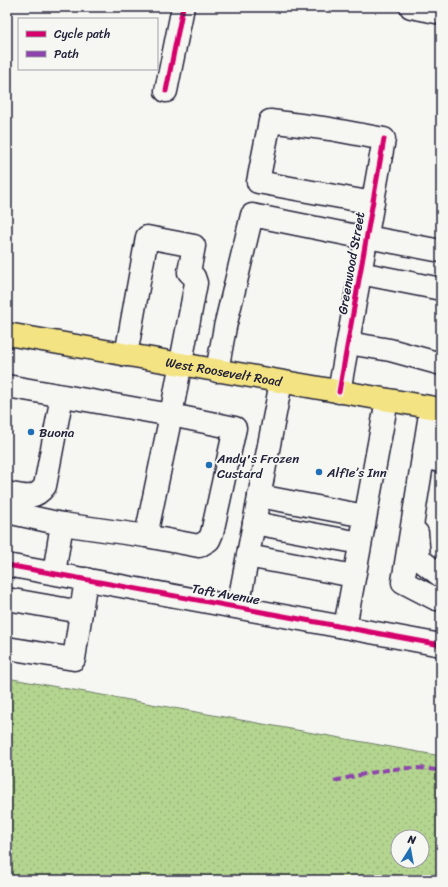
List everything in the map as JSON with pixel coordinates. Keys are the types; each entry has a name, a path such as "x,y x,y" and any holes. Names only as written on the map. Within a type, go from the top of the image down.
{"main road":[{"name":"West Roosevelt Road","path":"7,334 436,408"}],"street":[{"path":"166,91 183,7"},
{"path":"411,7 441,13"},
{"name":"Greenwood Street","path":"339,392 367,237 373,203 384,139 330,129 270,121 258,182 373,203"},
{"path":"217,371 225,327 252,215 441,251"},
{"path":"126,355 147,237 194,246 189,272 194,277 196,284 146,536"},
{"path":"360,273 441,288"},
{"path":"348,343 390,350 441,364"},
{"path":"238,607 281,382"},
{"path":"7,386 235,428 212,533 209,540 199,546 146,536 62,524 7,512"},
{"path":"7,493 32,496 40,493 46,486 62,396"},
{"path":"345,627 387,400"},
{"path":"436,408 432,459 416,500 403,582 436,599 441,598"},
{"path":"259,496 366,516"},
{"path":"416,500 419,559 418,577 435,590 441,588"},
{"path":"254,523 360,542"},
{"path":"54,573 62,524"},
{"path":"248,556 354,576"},
{"path":"419,559 441,576"},
{"name":"Taft Avenue","path":"7,565 441,644"},
{"path":"7,648 74,659 86,579"},
{"path":"7,599 81,612"}],"green space":[{"path":"7,678 441,756 441,880 7,880"}],"marked path":[{"path":"334,781 387,770 414,768 441,771"}],"cycle path":[{"path":"166,91 183,7"},
{"path":"339,392 384,139"},
{"path":"7,565 441,645"}],"place":[{"name":"Buona","path":"31,432"},
{"name":"Andy's Frozen Custard","path":"209,465"},
{"name":"Alfie’s Inn","path":"319,472"}]}
